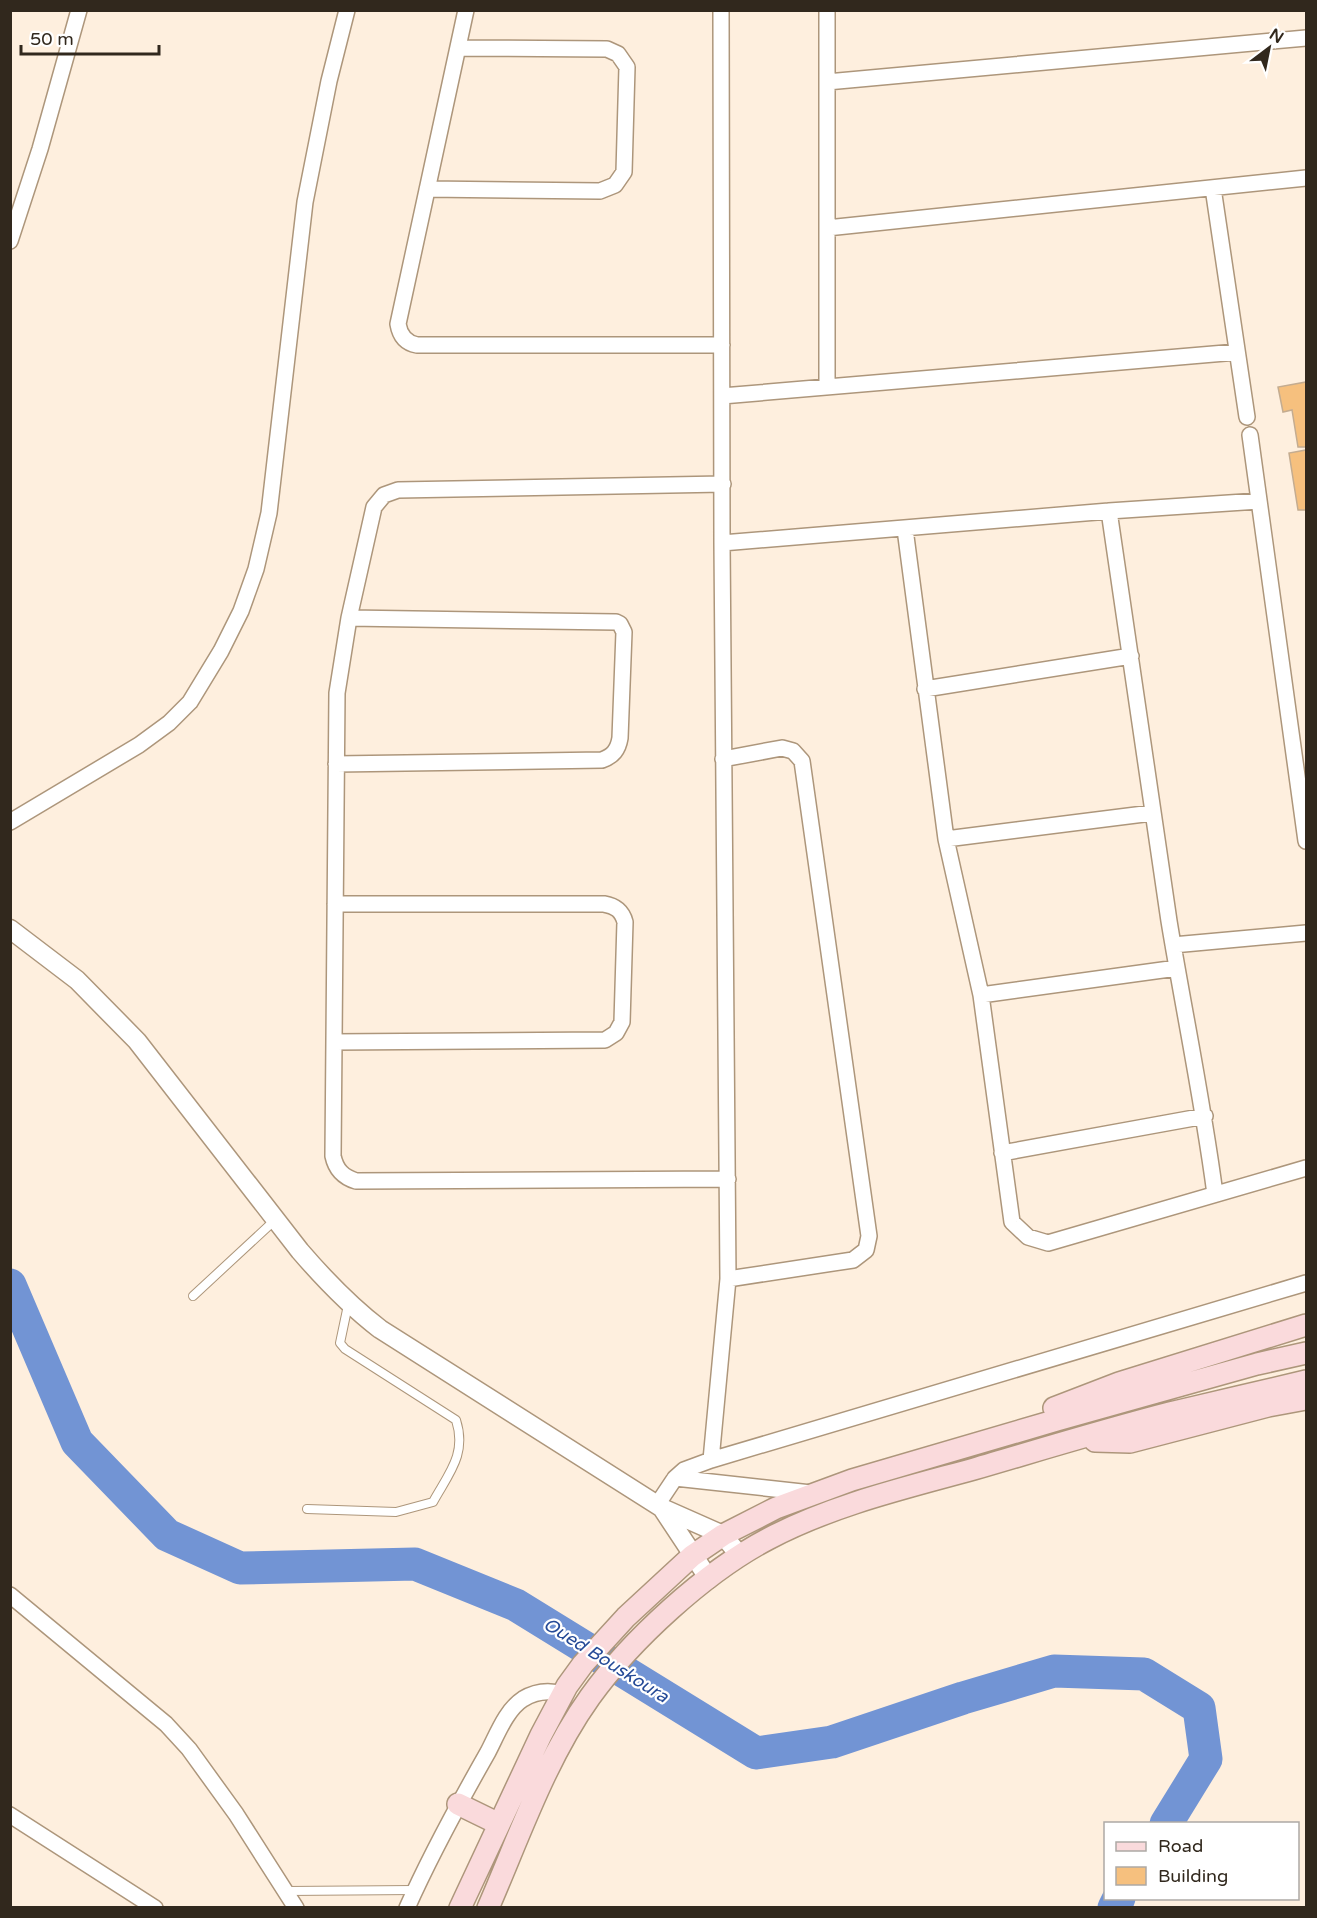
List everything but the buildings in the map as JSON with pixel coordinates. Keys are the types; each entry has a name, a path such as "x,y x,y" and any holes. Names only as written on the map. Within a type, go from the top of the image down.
{"main road":[{"path":"1003,1436 1033,1416 1119,1383 1306,1325"},
{"path":"460,1908 563,1694 584,1664 626,1617 692,1556 723,1535 776,1508 814,1493 1003,1436 1257,1364 1306,1353"},
{"path":"488,1908 538,1791 568,1733 591,1696 649,1629 740,1556 767,1539 805,1521 872,1498 1168,1414 1306,1381"},
{"path":"1073,1441 1130,1442 1268,1406 1306,1399"},
{"path":"458,1804 499,1824"}],"street":[{"path":"10,241 40,149 79,10"},
{"path":"10,822 139,745 169,723 190,702 221,651 241,611 256,570 269,513 305,202 329,81 347,10"},
{"path":"466,10 398,324 402,336 411,344 722,345"},
{"path":"711,1460 728,1280 723,759 721,10"},
{"path":"827,10 827,387"},
{"path":"827,82 1306,38"},
{"path":"427,189 600,191 615,185 624,172 627,67 618,54 607,49 458,48"},
{"path":"827,228 1306,178"},
{"path":"1213,188 1247,417"},
{"path":"722,396 1237,352"},
{"path":"1250,435 1306,841"},
{"path":"723,484 398,490 390,492 378,501 372,514 349,618 337,693 333,1156 339,1170 349,1179 356,1181 728,1179"},
{"path":"722,543 1259,501"},
{"path":"1109,511 1152,813 1177,968 1205,1116 1215,1194"},
{"path":"905,529 946,839 981,995 1012,1222 1028,1237 1048,1243 1306,1168"},
{"path":"336,764 602,760 617,750 620,738 624,632 620,624 616,622 349,618"},
{"path":"925,689 1131,656"},
{"path":"723,759 782,748 793,751 802,761 869,1236 866,1250 853,1260 728,1280"},
{"path":"946,839 1152,813"},
{"path":"334,1042 605,1040 616,1033 622,1022 625,922 620,911 604,904 335,904"},
{"path":"10,929 77,980 137,1041 316,1269 349,1303 380,1329 660,1506 723,1535 740,1556"},
{"path":"1173,945 1306,933"},
{"path":"981,995 1177,968"},
{"path":"1002,1154 1205,1116"},
{"path":"660,1506 675,1478 684,1470 711,1460 1306,1283"},
{"path":"675,1478 814,1493"},
{"path":"660,1506 709,1579"},
{"path":"10,1594 166,1724 189,1749 236,1814 296,1908"},
{"path":"407,1908 458,1804 516,1705 534,1694 553,1691 563,1694"},
{"path":"10,1815 155,1908"}],"lane":[{"path":"193,1296 276,1219"},
{"path":"307,1509 396,1512 433,1502 457,1461 461,1437 456,1420 345,1349 340,1343 349,1303"},
{"path":"286,1891 415,1890"}],"waterway":[{"name":"Oued Bouskoura","path":"10,1285 77,1442 167,1535 240,1568 415,1564 516,1605 756,1753 832,1742 963,1698 1054,1671 1144,1674 1199,1708 1206,1759 1167,1822"},
{"name":"Oued Bouskoura","path":"1114,1908 1118,1900"}]}
